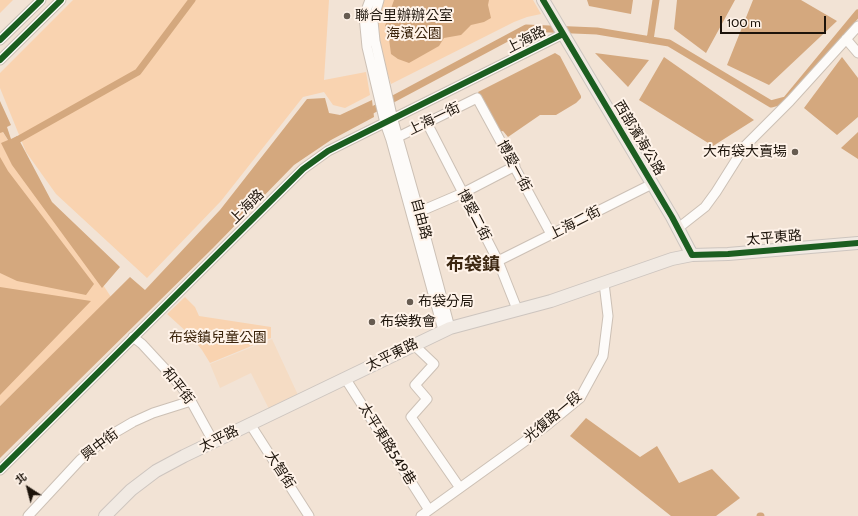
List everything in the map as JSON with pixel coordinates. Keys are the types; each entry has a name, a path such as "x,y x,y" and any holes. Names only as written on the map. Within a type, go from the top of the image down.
{"main road":[{"name":"西部濱海公路","path":"544,0 692,255"},
{"name":"太平東路","path":"345,378 447,329 551,301 672,259 692,255 728,254 858,243"},
{"name":"太平路","path":"105,516 131,490 156,471 213,441 345,378"}],"street":[{"path":"0,40 40,0"},
{"path":"0,60 61,0"},
{"path":"370,0 364,16 367,47 382,91"},
{"path":"379,0 373,21 382,91"},
{"path":"677,229 704,207 716,192 745,146 790,101 858,26"},
{"name":"上海路","path":"0,470 303,169 328,151 388,117 563,34"},
{"path":"846,39 858,53"},
{"name":"自由路","path":"382,91 447,329"},
{"name":"上海一街","path":"395,138 477,98"},
{"name":"博愛一街","path":"477,98 551,234"},
{"name":"博愛二街","path":"424,124 463,193 498,261 517,309"},
{"path":"416,213 463,193 515,166"},
{"name":"上海二街","path":"498,261 652,184"},
{"name":"光復路一段","path":"421,516 546,426 580,398 603,356 608,316 604,283"},
{"name":"和平街","path":"133,337 142,344 180,385 191,401 213,441"},
{"path":"414,345 434,364 414,385 427,399 412,418 460,488"},
{"name":"太平東路549巷","path":"345,378 429,510"},
{"name":"興中街","path":"28,516 80,460 109,436 133,422 153,413 191,401"},
{"name":"大智街","path":"250,424 309,516"}],"shaded area":[{"path":"394,0 489,0 488,5 491,18 484,22 471,25 461,35 444,38 439,46 409,63 398,59 391,54 385,26"},
{"path":"587,0 633,0 631,14 589,6"},
{"path":"677,0 735,0 706,53 674,29"},
{"path":"753,0 801,0 837,21 769,85 727,65"},
{"path":"555,53 560,56 581,98 576,103 556,115 540,115 508,137 503,131 498,132 478,92"},
{"path":"595,53 649,60 628,87"},
{"path":"664,57 754,120 713,146 639,100"},
{"path":"842,57 858,78 858,117 837,135 804,108"},
{"path":"325,98 329,113 340,115 372,100 374,117 331,140 294,165 213,248 0,458 0,406 130,277 145,290 220,210 307,99"},
{"path":"0,101 11,125 7,127 11,139 17,136 52,202 120,267 102,288 12,165 1,143 8,140 3,132 0,133"},
{"path":"858,132 858,159 841,148"},
{"path":"0,157 8,171 94,284 86,295 17,281 0,273"},
{"path":"0,287 91,301 0,395"},
{"path":"272,339 298,395 269,409 251,373 220,388 210,364"},
{"path":"586,418 640,457 657,446 679,483 712,469 740,498 716,516 671,516 570,436"}],"green space":[{"path":"0,0 13,0 0,13"},
{"path":"73,0 329,0 324,80 366,72 370,95 345,108 333,105 324,92 303,97 221,201 147,278 56,194 26,152 0,88 0,73"},
{"name":"海濱公園","path":"383,0 533,0 541,14 514,22 391,84 379,39 377,23"},
{"path":"0,128 111,297 0,406"},
{"name":"布袋鎮兒童公園","path":"185,297 195,307 199,316 271,327 271,338 210,363 189,334 167,314"}],"waterway":[{"path":"19,139 138,72 192,0"},
{"path":"650,40 656,0"},
{"path":"365,114 526,28 597,31 669,43 771,104 786,100 858,13"}],"cycle path":[{"path":"0,40 41,0"},
{"path":"0,60 61,0"},
{"path":"543,0 672,217 692,255 728,254 858,243"},
{"path":"0,470 303,169 328,151 563,34"}],"place":[{"name":"聯合里辦辦公室","path":"347,16"},
{"name":"大布袋大賣場","path":"795,152"},
{"name":"布袋分局","path":"410,302"},
{"name":"布袋教會","path":"372,322"}],"district":[{"name":"布袋鎮","path":"473,265"}]}
